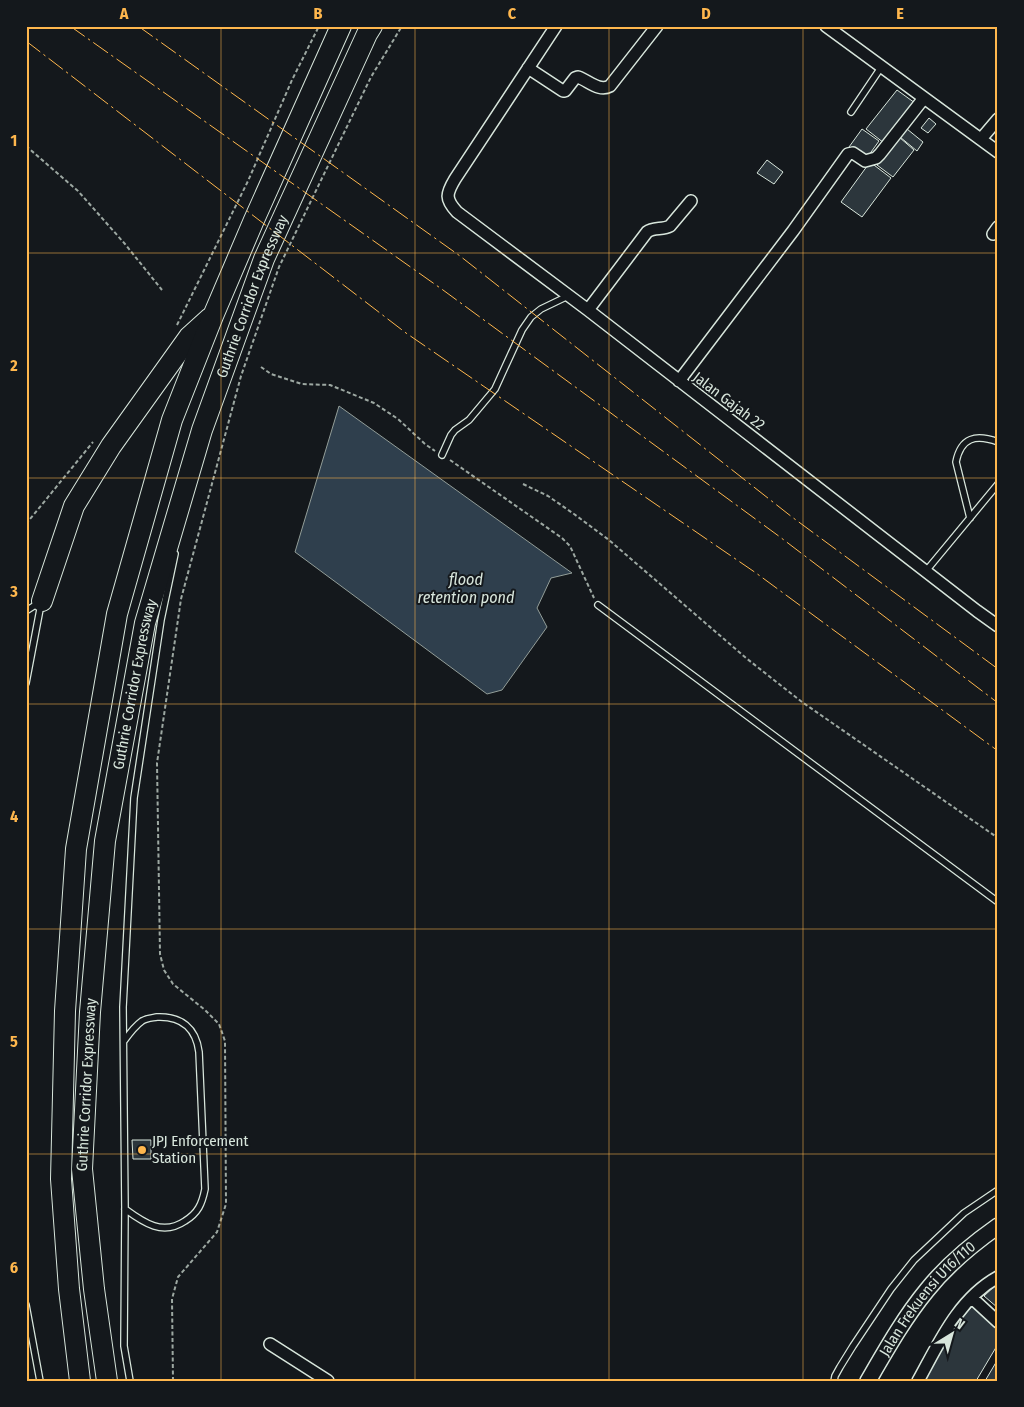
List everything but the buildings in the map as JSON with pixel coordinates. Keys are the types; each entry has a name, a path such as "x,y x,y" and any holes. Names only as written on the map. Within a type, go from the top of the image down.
{"highway":[{"name":"Guthrie Corridor Expressway","path":"80,1381 69,1289 62,1179 65,1011 76,849 117,614 172,420 213,316 254,220 341,26"},
{"name":"Guthrie Corridor Expressway","path":"106,1381 94,1289 82,1169 90,1012 105,841 145,624 202,430 264,259 372,26"},
{"path":"34,606 74,506 111,446 189,337 213,316"}],"street":[{"path":"556,26 528,68 563,91 575,78 599,88 610,86 657,26"},
{"path":"826,26 998,152"},
{"name":"Jalan Gajah 22","path":"528,68 454,179 447,197 450,205 998,626"},
{"path":"678,381 793,231 848,154 853,153 865,161 876,158 924,98"},
{"path":"980,139 998,119"},
{"path":"588,310 647,232 670,226 691,201"},
{"name":"Jalan Frekuensi U16/110","path":"868,1381 903,1323 926,1291 973,1244 998,1226"},
{"path":"918,1381 948,1327 961,1309 978,1290 998,1277"},
{"path":"972,1298 998,1322"},
{"path":"270,1344 328,1381"}],"lane":[{"path":"851,112 889,72"},
{"path":"442,455 451,434 469,420 495,389 518,338 531,317 560,290"},
{"path":"184,515 202,430"},
{"path":"970,518 956,462 958,453 964,444 974,438 986,437 998,442"},
{"path":"926,571 998,484"},
{"path":"130,1381 124,1346 123,1007 134,798 161,620 178,544"},
{"path":"598,605 998,902"},
{"path":"26,683 34,606"},
{"path":"124,1041 142,1020 149,1018 173,1018 181,1021 194,1033 198,1041 199,1052 205,1189 198,1210 185,1222 171,1228 160,1228 151,1225 125,1209"},
{"path":"834,1381 837,1372 891,1288 914,1260 964,1213 998,1190"},
{"path":"26,1305 40,1381"}],"path":[{"path":"174,332 248,181 292,80 319,26"},
{"path":"173,1381 172,1299 178,1277 216,1232 226,1204 225,1041 219,1024 173,984 164,970 160,954 158,763 181,599 241,376 279,267 371,77 402,26"},
{"path":"26,146 78,191 125,244 162,290"},
{"path":"262,368 271,374 302,384 330,385 374,403 398,419 425,444 566,542 577,559 598,605"},
{"path":"26,524 94,442"},
{"path":"523,484 548,496 609,540 746,658 802,702 998,838"}],"water":[{"name":"flood retention pond","path":"339,406 572,573 551,578 537,608 547,627 502,690 487,694 295,552"}],"power":[{"path":"70,26 443,290 780,537 998,703"},
{"path":"138,26 460,256 792,517 998,669"},
{"path":"26,41 406,333 756,573 998,751"}],"place":[{"name":"JPJ Enforcement Station","path":"142,1150"}]}
